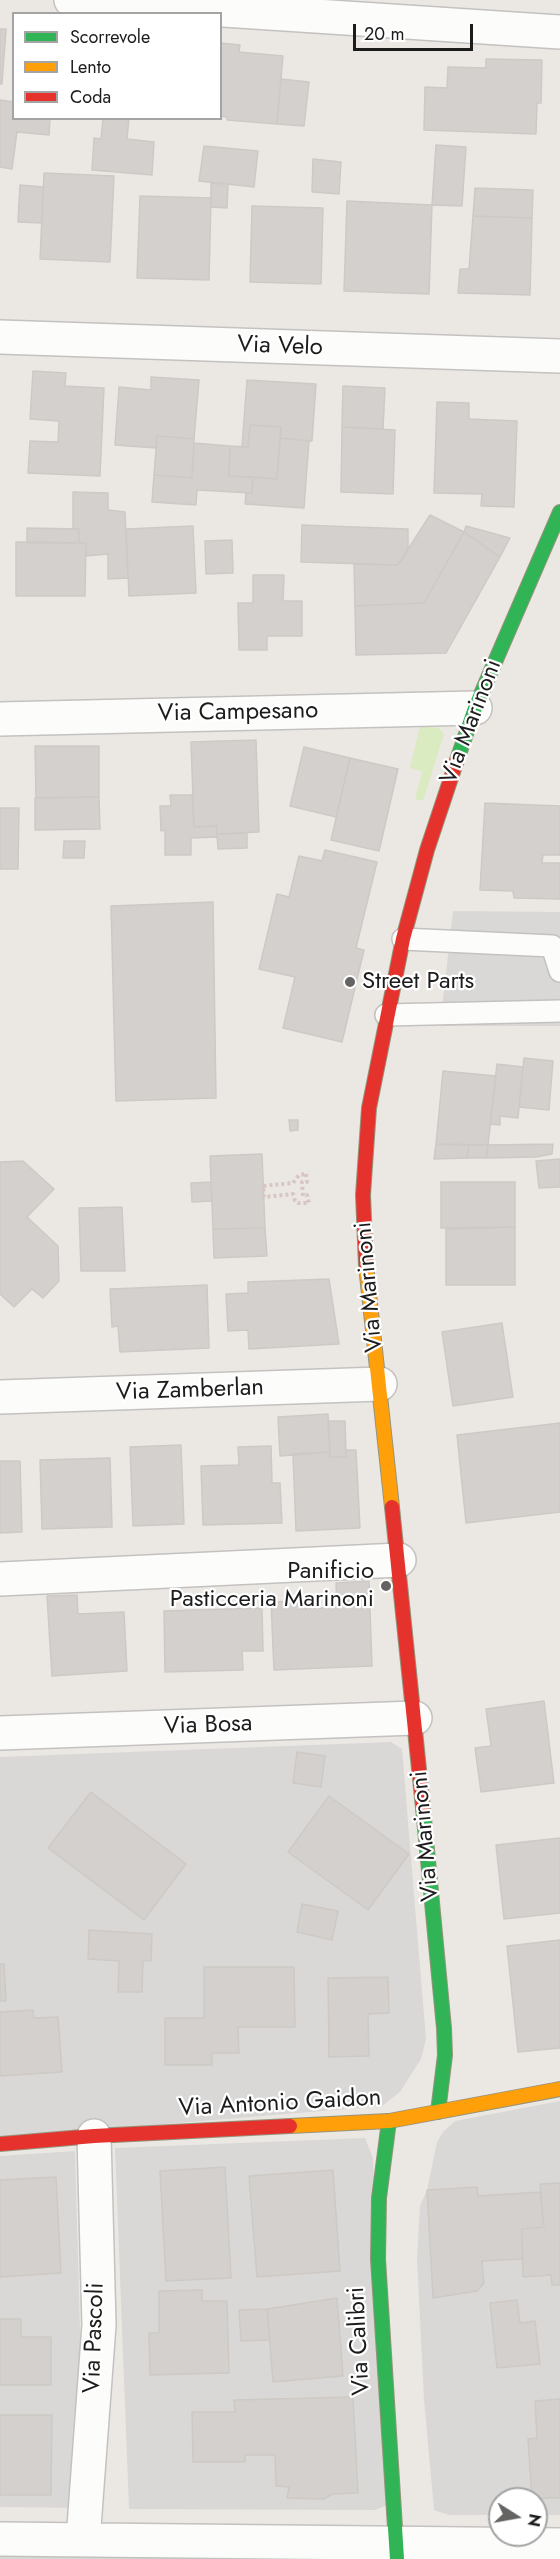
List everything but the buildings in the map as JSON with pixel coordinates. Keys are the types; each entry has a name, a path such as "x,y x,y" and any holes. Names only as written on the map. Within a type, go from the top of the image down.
{"street":[{"path":"86,1 560,32"},
{"name":"Via Velo","path":"0,337 560,356"},
{"name":"Via Marinoni","path":"438,2112 445,2055 444,2028 416,1718 364,1250 363,1195 369,1108 403,939 427,850 475,708 560,512"},
{"name":"Via Campesano","path":"0,719 475,708"},
{"name":"Via Zamberlan","path":"0,1397 380,1384"},
{"path":"0,1579 399,1560"},
{"name":"Via Bosa","path":"0,1733 416,1718"},
{"name":"Via Antonio Gaidon","path":"0,2144 94,2136 389,2121 560,2089"},
{"name":"Via Calibri","path":"389,2121 379,2198 378,2259 396,2551"},
{"name":"Via Pascoli","path":"83,2540 99,2325 94,2136"},
{"path":"0,2539 396,2551 560,2545"}],"lane":[{"path":"403,939 552,946 560,971"},
{"path":"386,1015 560,1011"}],"path":[{"path":"306,1174 307,1182 302,1182 303,1196 307,1195 309,1203 298,1203 293,1194 264,1197 263,1186 293,1183 299,1175 306,1174"}],"shaded area":[{"path":"453,911 560,912 560,1026 440,1026"},
{"path":"391,1742 402,1749 426,2039 421,2059 400,2092 382,2106 0,2138 0,1757"},
{"path":"560,2101 560,2515 548,2515 548,2487 488,2487 488,2515 449,2515 434,2510 424,2400 417,2258 420,2206 427,2190 437,2142 443,2132 455,2121"},
{"path":"365,2138 373,2158 388,2505 375,2510 129,2509 115,2148"},
{"path":"75,2151 85,2508 0,2507 0,2156"},
{"path":"0,2546 387,2559 0,2559"}],"green space":[{"path":"420,726 439,728 444,734 423,801 415,799 422,771 410,768"}],"traffic: fast":[{"path":"457,760 475,708 560,512"},
{"path":"423,1808 444,2028 445,2055 438,2112"},
{"path":"389,2121 379,2198 378,2259 397,2559"}],"traffic: slow":[{"path":"366,1266 392,1507"},
{"path":"290,2126 389,2121 560,2089"}],"traffic: jam":[{"path":"366,1266 363,1195 369,1108 403,939 427,850 457,760"},
{"path":"392,1507 423,1808"},
{"path":"0,2144 94,2136 290,2126"}],"place":[{"name":"Street Parts","path":"350,982"},
{"name":"Panificio Pasticceria Marinoni","path":"386,1586"}]}
